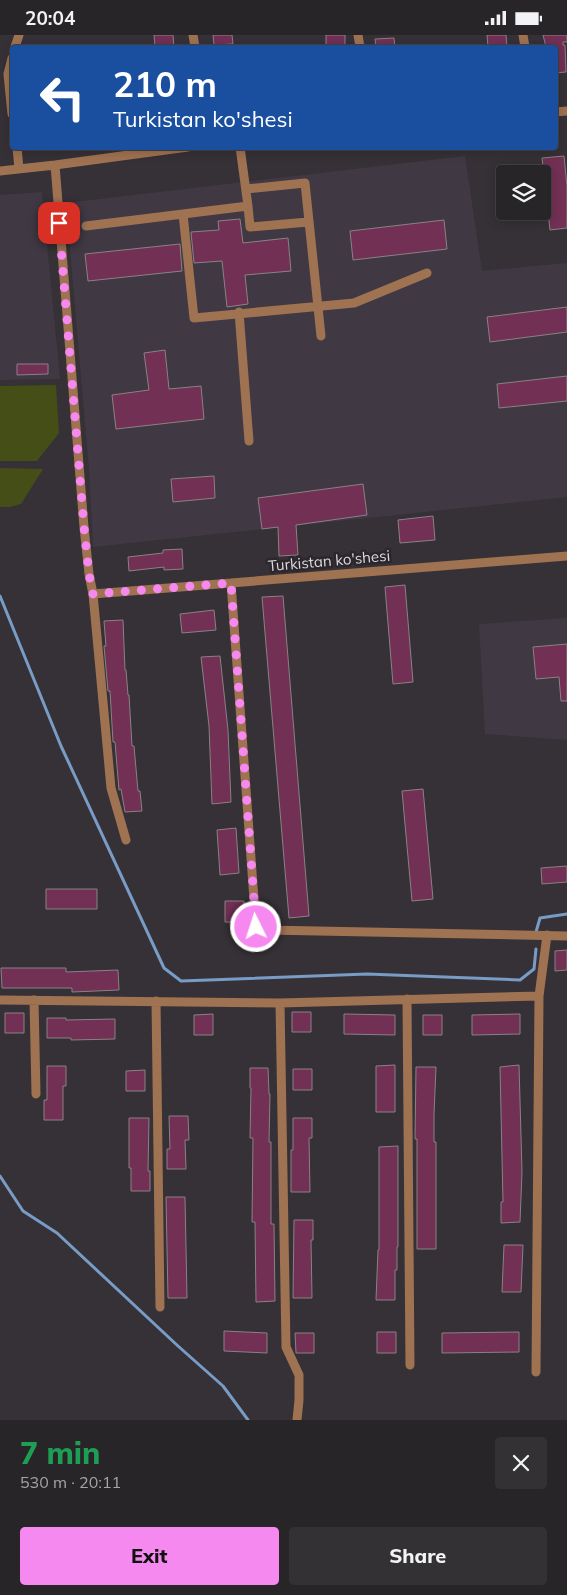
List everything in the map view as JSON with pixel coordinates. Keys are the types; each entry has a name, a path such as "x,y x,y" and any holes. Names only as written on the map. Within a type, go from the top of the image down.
{"street":[{"path":"10,66 8,74 10,94"},
{"path":"17,150 19,169"},
{"path":"0,171 166,150"},
{"path":"240,150 250,227 308,222"},
{"path":"55,165 84,527 93,594 110,788 126,840"},
{"path":"246,189 305,183 321,336"},
{"path":"86,226 248,206"},
{"path":"183,214 194,318 239,312 354,303 427,273"},
{"path":"239,312 249,441"},
{"name":"Turkistan ko'shesi","path":"93,594 567,556"},
{"path":"231,583 256,927 266,930 567,935"},
{"path":"536,1372 539,996 547,935"},
{"path":"0,1000 280,1003 539,996"},
{"path":"407,999 410,1365"},
{"path":"34,1000 36,1094"},
{"path":"156,1001 160,1307"},
{"path":"280,1003 286,1347 299,1375 300,1400 297,1420"}],"shaded area":[{"path":"465,156 482,271 567,263 567,497 93,547 89,469 66,203"},
{"path":"42,192 60,379 0,380 0,195"},
{"path":"567,618 567,740 485,734 479,624"}],"green space":[{"path":"56,385 59,433 37,461 0,461 0,386"},
{"path":"0,468 43,469 21,504 0,507"}],"building":[{"path":"154,35 173,35 174,45 155,45"},
{"path":"213,35 232,35 233,44 214,45"},
{"path":"326,35 345,35 345,45 326,45"},
{"path":"487,35 506,35 507,45 488,45"},
{"path":"543,35 567,35 567,42 563,42 563,45 565,45 566,72 558,73 558,45 546,45"},
{"path":"394,38 395,45 376,45 375,39"},
{"path":"564,156 567,186 567,228 550,230 551,165 543,165 542,158"},
{"path":"240,219 243,243 288,238 291,271 245,275 248,304 227,307 222,261 194,263 191,232 219,230 218,221"},
{"path":"444,220 447,249 353,260 350,231"},
{"path":"180,244 182,271 88,281 85,254"},
{"path":"567,307 567,332 490,342 487,317"},
{"path":"165,350 169,389 201,386 204,419 116,429 112,395 149,390 144,353"},
{"path":"17,364 48,364 48,374 17,375"},
{"path":"567,376 567,401 499,408 497,384"},
{"path":"214,476 215,498 173,502 171,479"},
{"path":"363,484 367,515 296,525 298,555 279,556 278,527 262,529 258,498"},
{"path":"433,516 435,540 400,543 398,520"},
{"path":"182,549 183,569 164,570 164,567 129,571 128,557 163,553 163,550"},
{"path":"405,585 413,682 393,684 385,587"},
{"path":"283,596 309,916 289,918 262,597"},
{"path":"214,610 216,630 182,633 180,614"},
{"path":"123,620 125,670 129,695 132,746 134,746 138,791 140,791 142,811 125,812 121,789 119,790 104,646 106,646 104,621"},
{"path":"567,644 567,701 561,701 559,677 536,679 533,647"},
{"path":"220,656 228,730 231,802 212,804 209,726 201,657"},
{"path":"423,789 433,899 412,901 402,791"},
{"path":"236,828 239,873 220,875 217,830"},
{"path":"567,866 567,882 542,884 541,868"},
{"path":"46,889 97,889 97,909 46,909"},
{"path":"225,901 244,901 244,922 225,922"},
{"path":"567,950 567,970 555,971 555,951"},
{"path":"1,968 66,968 66,972 118,970 119,990 72,992 72,988 2,988"},
{"path":"292,1012 311,1012 311,1032 292,1032"},
{"path":"5,1013 24,1013 24,1033 5,1033"},
{"path":"213,1014 213,1035 194,1035 194,1015"},
{"path":"344,1014 395,1015 395,1035 344,1034"},
{"path":"520,1014 520,1034 472,1035 472,1015"},
{"path":"423,1015 442,1015 442,1035 423,1035"},
{"path":"47,1018 66,1018 66,1020 115,1019 115,1039 71,1040 71,1038 47,1038"},
{"path":"395,1065 395,1112 376,1112 376,1066"},
{"path":"519,1065 522,1172 520,1222 501,1223 501,1202 503,1202 500,1067"},
{"path":"47,1066 66,1066 66,1086 63,1086 63,1120 44,1120 44,1100 47,1100"},
{"path":"416,1067 436,1067 434,1142 436,1142 436,1249 417,1249"},
{"path":"250,1068 268,1068 270,1094 269,1142 271,1142 271,1224 274,1224 275,1301 256,1302 255,1222 252,1222 253,1138 250,1138"},
{"path":"293,1069 312,1069 312,1090 293,1090"},
{"path":"145,1070 145,1091 126,1091 126,1071"},
{"path":"169,1116 188,1116 189,1140 185,1140 186,1169 167,1169 167,1149 170,1149"},
{"path":"129,1118 149,1118 148,1171 150,1171 150,1191 131,1191"},
{"path":"293,1118 312,1118 312,1138 309,1138 310,1192 291,1192"},
{"path":"398,1146 398,1247 397,1270 395,1270 395,1300 376,1300 379,1250 379,1147"},
{"path":"166,1197 185,1197 187,1298 168,1298"},
{"path":"294,1220 313,1220 313,1240 311,1240 312,1298 293,1298"},
{"path":"504,1245 523,1245 521,1292 502,1292"},
{"path":"224,1331 267,1333 267,1353 224,1351"},
{"path":"377,1332 396,1332 396,1353 377,1353"},
{"path":"519,1332 519,1352 442,1353 442,1333"},
{"path":"295,1333 314,1333 314,1353 296,1353"}],"waterway":[{"path":"0,596 61,746 164,968 181,981 367,974 520,980 534,969 536,949"},
{"path":"536,932 540,918 567,914"},
{"path":"0,1176 23,1211 57,1233 223,1386 248,1420"}],"route":[{"path":"59,223 84,527 93,594 231,583 256,927"}]}
